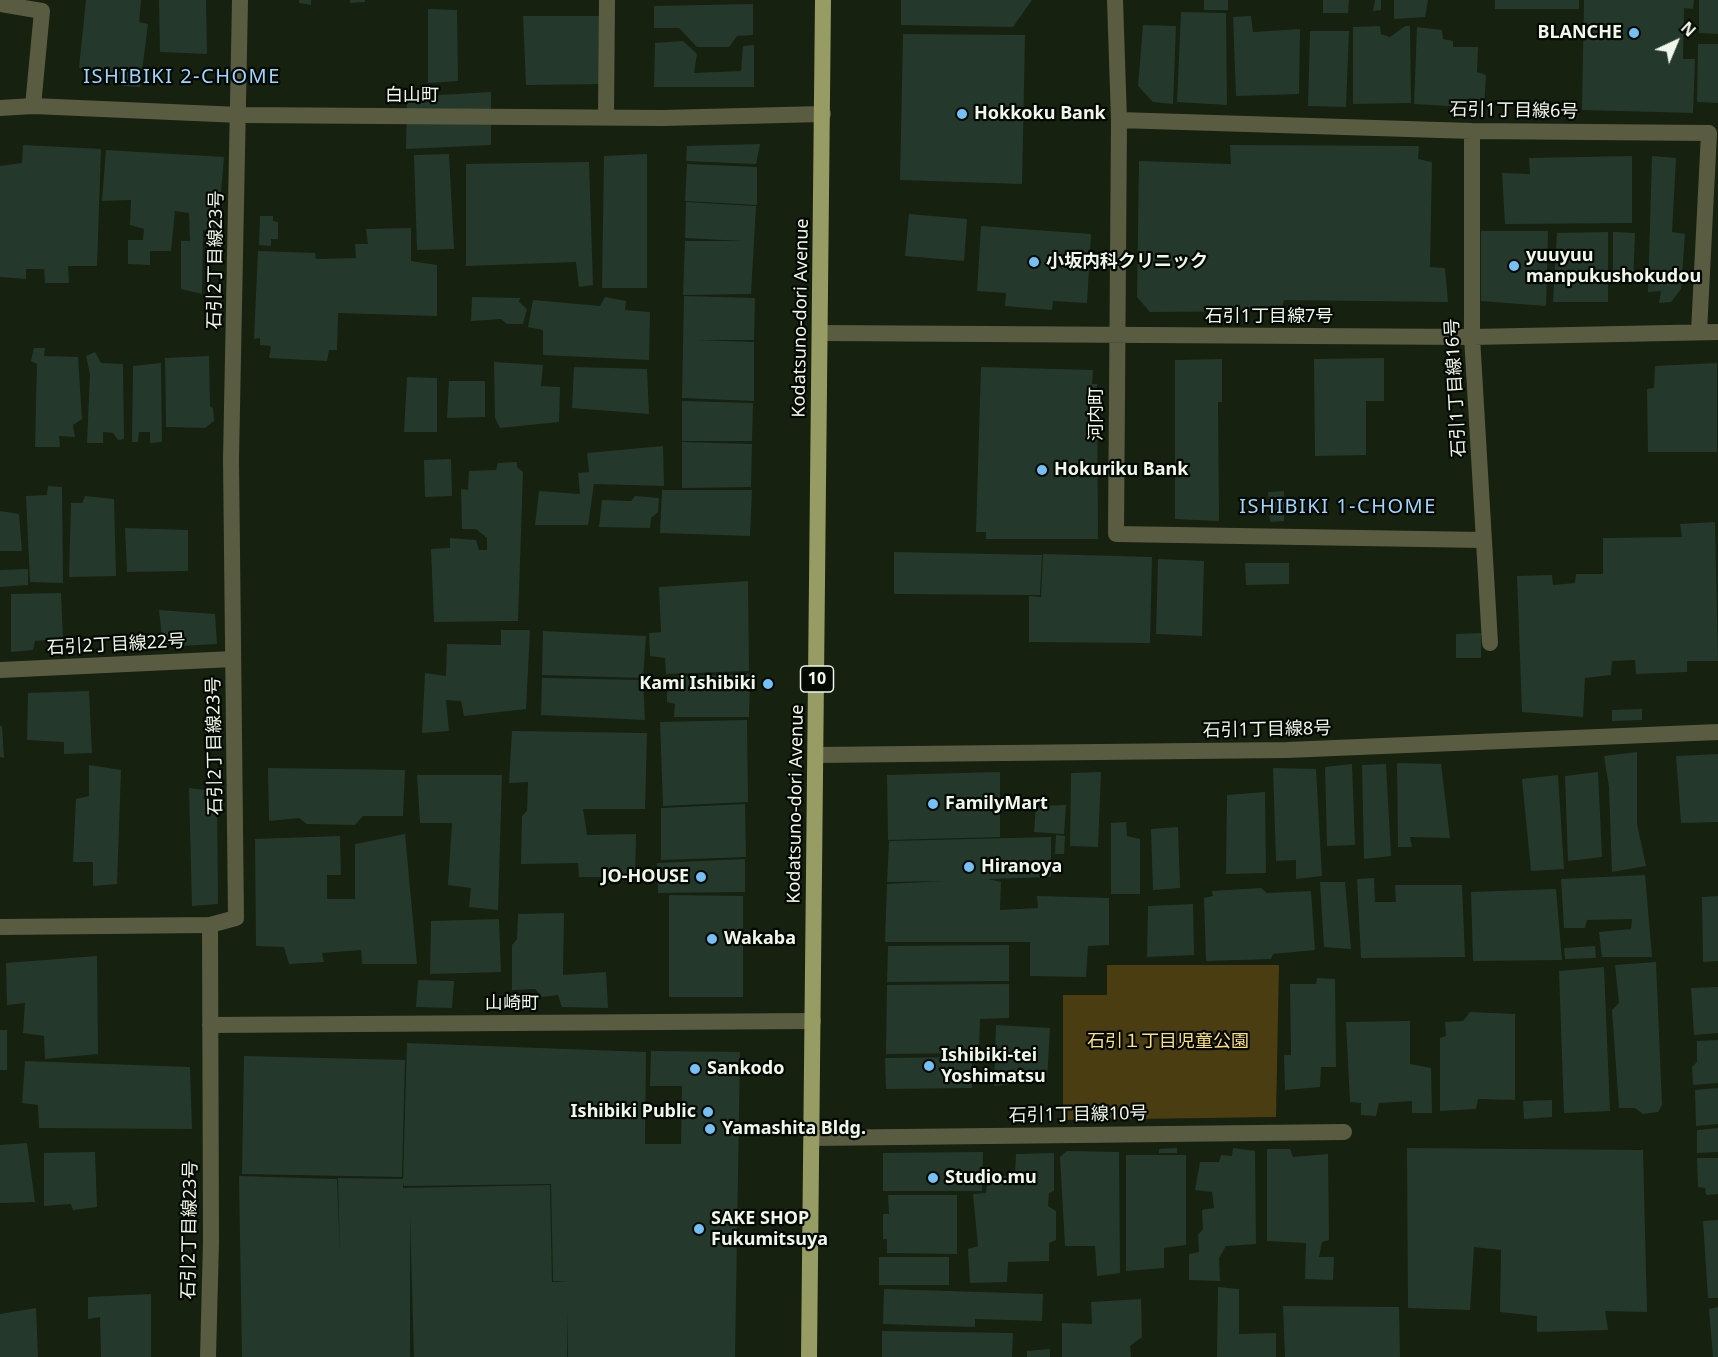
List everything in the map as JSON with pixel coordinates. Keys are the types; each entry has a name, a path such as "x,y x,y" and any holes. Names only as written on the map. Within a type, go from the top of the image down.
{"main road":[{"name":"Kodatsuno-dori Avenue","path":"809,1357 823,0"}],"street":[{"name":"石引2丁目線23号","path":"208,1357 210,925 236,918 231,459 240,115 240,0"},
{"path":"606,116 607,0"},
{"name":"河内町","path":"1115,0 1119,120 1116,534 1483,540"},
{"path":"0,4 42,11 33,106"},
{"name":"白山町","path":"0,108 33,106 240,115 663,118 823,114"},
{"name":"石引1丁目線6号","path":"1119,120 1472,131 1709,133 1699,332"},
{"name":"石引1丁目線16号","path":"1472,131 1472,337 1490,643"},
{"name":"石引1丁目線7号","path":"820,333 1472,337 1718,332"},
{"name":"石引2丁目線22号","path":"0,670 233,659"},
{"name":"石引1丁目線8号","path":"816,755 1287,750 1718,732"},
{"path":"0,927 210,925"},
{"name":"山崎町","path":"210,1025 813,1021"},
{"name":"石引1丁目線10号","path":"812,1138 1344,1132"}],"green space":[{"name":"石引１丁目児童公園","path":"1107,965 1279,965 1276,1117 1063,1120 1063,995 1107,995"}],"building":[{"path":"86,0 141,0 139,22 148,24 140,87 122,86 123,75 79,68"},
{"path":"159,0 206,0 207,54 160,52"},
{"path":"299,0 311,0 311,5 299,3"},
{"path":"350,0 365,0 365,2 350,3"},
{"path":"901,0 1032,0 1013,27 901,25"},
{"path":"1204,0 1228,0 1228,10 1204,10"},
{"path":"1323,0 1349,0 1348,13 1323,13"},
{"path":"1375,0 1381,0 1381,10 1373,11"},
{"path":"1394,0 1428,0 1425,17 1394,19"},
{"path":"1495,0 1579,0 1579,9 1495,9"},
{"name":"BLANCHE","path":"1584,0 1694,0 1693,9 1684,8 1683,59 1695,59 1693,113 1582,110"},
{"path":"1699,0 1718,0 1718,34 1699,33"},
{"path":"753,4 753,35 737,36 729,47 697,47 679,28 654,28 654,6"},
{"path":"428,9 457,10 458,81 428,83"},
{"path":"1181,12 1226,13 1227,105 1177,102"},
{"path":"523,16 602,16 603,84 526,85"},
{"path":"1251,16 1253,32 1300,29 1299,94 1236,96 1233,17"},
{"path":"1143,25 1176,26 1173,104 1153,102 1138,86"},
{"path":"1380,26 1381,34 1390,37 1405,26 1410,26 1411,103 1353,104 1353,27"},
{"path":"1417,27 1442,30 1443,39 1453,41 1453,47 1478,47 1477,72 1486,75 1484,108 1414,104"},
{"path":"1310,31 1349,31 1346,107 1308,106"},
{"name":"Hokkoku Bank","path":"903,34 1025,35 1022,184 900,180"},
{"path":"683,41 697,54 694,73 741,71 743,46 754,45 754,87 654,87 655,43"},
{"path":"1698,44 1718,44 1718,103 1697,102"},
{"path":"491,92 491,145 406,149 407,97"},
{"path":"760,144 756,164 686,161 687,146"},
{"path":"23,145 101,149 97,266 68,266 69,283 45,283 44,269 26,269 26,279 0,277 0,166 22,163"},
{"path":"1230,145 1419,146 1418,159 1432,162 1430,267 1445,268 1448,302 1284,300 1281,311 1150,312 1137,297 1139,161 1231,164"},
{"path":"106,150 224,157 218,230 203,230 202,294 181,289 181,241 190,241 189,213 175,211 171,251 150,251 150,265 128,264 128,240 143,240 144,229 130,225 131,200 102,201"},
{"path":"449,154 454,249 417,250 414,155"},
{"path":"647,154 647,288 602,288 604,156"},
{"path":"1632,156 1632,223 1505,224 1502,173 1530,174 1529,158"},
{"path":"1652,156 1676,158 1672,232 1685,234 1681,289 1671,302 1659,303 1661,291 1648,292"},
{"path":"589,162 593,285 579,287 576,262 466,266 466,164"},
{"path":"687,164 757,167 757,205 685,201"},
{"path":"686,202 756,206 751,294 683,295 685,241 742,241 685,238"},
{"path":"909,214 967,219 964,261 905,256"},
{"path":"260,216 273,216 273,221 278,222 278,239 271,239 271,246 259,245"},
{"name":"小坂内科クリニック","path":"981,226 1091,234 1087,303 1053,301 1052,310 1005,306 1006,293 977,291"},
{"path":"411,228 411,261 437,265 437,316 338,313 337,350 329,350 327,361 269,358 271,346 260,345 260,338 254,339 258,251 315,253 316,259 356,258 355,244 368,244 366,229"},
{"name":"yuuyuu manpukushokudou","path":"1481,231 1548,231 1546,306 1481,301"},
{"path":"1608,232 1608,302 1553,302 1557,233"},
{"path":"1613,232 1635,233 1633,284 1613,283"},
{"path":"684,296 755,298 754,340 697,340 754,342 754,401 682,398"},
{"path":"472,297 520,298 519,302 527,309 523,324 507,324 501,319 471,321"},
{"path":"605,297 626,301 625,310 650,312 649,360 543,355 543,330 528,327 533,300 600,306"},
{"path":"34,348 45,348 44,356 78,357 82,419 73,425 75,437 59,436 60,447 35,447 37,364 31,361"},
{"path":"95,352 101,363 123,364 124,439 118,440 113,433 103,432 103,443 87,443 90,374 86,356"},
{"path":"209,356 210,406 213,408 214,421 205,428 166,427 165,358"},
{"path":"1384,358 1384,401 1366,401 1366,455 1315,456 1314,359"},
{"path":"1222,359 1222,402 1218,402 1219,521 1175,519 1175,360"},
{"path":"494,362 543,365 541,386 560,387 559,422 500,428 495,418"},
{"path":"161,363 162,442 150,443 150,432 139,432 138,442 132,442 133,366"},
{"path":"1717,363 1717,452 1648,452 1647,389 1654,388 1655,366"},
{"path":"574,367 647,369 649,414 572,408"},
{"name":"Hokuriku Bank","path":"981,367 1093,370 1092,384 1097,384 1098,539 986,539 986,532 976,532"},
{"path":"407,377 437,378 437,432 404,432"},
{"path":"449,381 485,381 485,417 447,418"},
{"path":"682,401 753,403 752,441 682,441"},
{"path":"682,442 752,444 751,487 682,488"},
{"path":"663,446 664,486 594,484 588,525 535,525 539,491 580,494 578,473 589,472 587,453"},
{"path":"451,459 452,496 425,497 424,460"},
{"path":"517,462 517,467 523,472 518,621 434,622 431,549 450,548 450,538 476,540 479,550 487,550 487,538 476,529 462,529 461,489 468,490 469,471 496,470 498,463"},
{"path":"48,486 62,487 63,583 30,582 26,496 47,495"},
{"path":"662,490 752,490 750,536 660,533"},
{"path":"1284,491 1284,521 1270,522 1268,492"},
{"path":"85,496 114,499 116,576 69,577 71,503 82,503"},
{"path":"635,496 659,498 658,512 651,518 650,528 599,527 602,500 631,501"},
{"path":"0,511 19,514 22,551 0,551"},
{"path":"1715,522 1718,661 1687,661 1687,672 1636,674 1635,660 1612,661 1611,675 1585,678 1583,717 1522,712 1517,576 1552,575 1553,585 1575,583 1576,574 1603,574 1603,538 1682,537 1680,524"},
{"path":"125,528 188,530 188,571 127,572"},
{"path":"894,552 1042,555 1040,595 894,594"},
{"path":"1043,554 1152,557 1150,643 1029,642 1029,596 1041,597"},
{"path":"1158,559 1204,561 1202,636 1156,634"},
{"path":"1245,563 1289,563 1289,584 1246,585"},
{"path":"28,569 28,585 0,587 0,570"},
{"path":"748,581 749,671 666,674 665,658 650,656 649,633 661,632 659,587"},
{"path":"61,593 63,639 35,641 33,650 11,652 11,594"},
{"path":"159,610 215,614 217,644 163,647"},
{"path":"501,630 530,630 526,709 464,716 461,701 446,700 449,731 422,733 425,673 446,676 447,644 501,645"},
{"path":"543,631 646,636 643,678 542,675"},
{"path":"1481,633 1481,658 1456,658 1456,634"},
{"path":"750,674 749,717 674,717 675,704 667,702 667,677"},
{"path":"542,678 643,680 645,720 541,715"},
{"path":"89,691 92,753 64,754 64,742 27,740 28,693"},
{"path":"1642,709 1642,720 1612,721 1612,710"},
{"path":"747,720 748,802 663,806 660,722"},
{"path":"0,726 2,726 4,758 0,757"},
{"path":"512,731 647,733 645,809 583,809 587,835 636,834 635,877 579,877 578,863 521,864 522,816 527,811 528,782 509,783"},
{"path":"1637,752 1637,824 1646,866 1612,872 1609,787 1604,756"},
{"path":"1718,754 1718,822 1681,823 1676,756"},
{"path":"1397,763 1441,764 1450,838 1410,837 1412,847 1398,847"},
{"path":"1352,764 1355,845 1327,846 1325,767"},
{"path":"1386,764 1391,856 1364,859 1362,765"},
{"path":"89,765 121,770 117,884 93,886 93,862 73,862 76,799 89,796"},
{"path":"268,768 405,770 403,816 363,816 355,825 307,824 299,818 269,821"},
{"path":"1273,768 1316,769 1322,876 1296,879 1296,860 1276,861"},
{"path":"1000,772 1000,837 888,840 887,775"},
{"path":"1101,772 1098,847 1070,846 1071,773"},
{"path":"1598,772 1602,857 1568,861 1565,776"},
{"path":"417,775 502,775 498,910 469,907 471,888 448,885 452,823 420,823"},
{"path":"1558,775 1564,869 1531,871 1522,779"},
{"path":"189,788 205,790 203,799 217,798 218,904 192,906"},
{"path":"1265,792 1266,873 1226,874 1227,795"},
{"path":"745,804 746,857 661,860 661,808"},
{"path":"1066,805 1064,834 1034,832 1036,806"},
{"path":"1126,822 1127,836 1140,839 1140,894 1111,894 1111,823"},
{"path":"1178,827 1180,888 1153,890 1151,829"},
{"path":"405,834 417,964 362,964 361,950 322,953 324,962 289,964 284,947 256,946 255,839 340,836 341,875 327,875 327,899 355,899 355,844"},
{"path":"1056,835 1065,836 1064,854 1055,854"},
{"path":"1051,837 1051,877 988,879 1001,882 1000,910 1038,908 1037,896 1109,898 1109,945 1088,946 1086,977 1030,976 1030,942 885,942 887,884 946,881 887,882 889,841"},
{"name":"JO-HOUSE","path":"745,859 745,892 658,893 657,863"},
{"path":"1645,875 1652,957 1602,957 1599,932 1631,929 1632,919 1587,920 1585,928 1564,928 1561,879"},
{"path":"1374,878 1375,902 1396,902 1395,885 1462,885 1465,957 1361,958 1357,879"},
{"path":"1320,882 1345,882 1351,949 1324,947"},
{"path":"1261,888 1267,893 1311,891 1315,950 1273,954 1271,959 1206,961 1204,898 1213,896 1212,891"},
{"path":"1556,889 1562,960 1473,961 1471,892"},
{"path":"669,895 743,896 743,997 669,997"},
{"path":"1718,896 1718,961 1703,962 1702,897"},
{"path":"1193,904 1194,955 1147,957 1148,906"},
{"path":"564,913 563,975 606,972 608,1008 562,1007 558,995 542,997 535,989 512,990 512,945 517,939 518,914"},
{"path":"499,919 501,972 430,974 431,921"},
{"path":"1009,945 1009,981 887,982 888,946"},
{"path":"1595,946 1596,958 1565,959 1564,948"},
{"path":"97,956 98,1054 45,1059 44,1036 23,1033 25,1003 7,1005 6,963"},
{"path":"1656,962 1662,1105 1658,1112 1643,1114 1635,1108 1619,1108 1612,1010 1619,1003 1615,965"},
{"path":"1604,967 1610,1111 1564,1113 1559,971"},
{"path":"1317,978 1335,979 1336,1067 1321,1067 1320,1087 1285,1090 1284,1055 1291,1055 1290,984 1316,984"},
{"path":"418,980 454,981 452,1008 416,1007"},
{"path":"1009,984 1009,1018 980,1019 979,1053 886,1054 887,985"},
{"path":"1718,987 1718,1033 1694,1035 1691,988"},
{"path":"1470,1012 1515,1014 1515,1100 1478,1099 1476,1109 1440,1111 1440,1038 1446,1036 1445,1022 1463,1021"},
{"path":"1410,1021 1410,1064 1431,1068 1432,1113 1412,1113 1412,1101 1379,1103 1376,1116 1361,1115 1361,1103 1350,1102 1346,1022"},
{"path":"996,1025 1050,1028 1047,1080 994,1086"},
{"path":"0,1030 7,1030 7,1070 0,1070"},
{"path":"1718,1040 1718,1083 1693,1085 1692,1067 1697,1062 1697,1041"},
{"path":"407,1043 646,1052 645,1144 681,1144 682,1086 650,1086 651,1051 740,1052 735,1357 568,1357 567,1312 567,1357 414,1357 410,1217 410,1357 242,1357 239,1176 337,1179 340,1254 338,1178 403,1179","holes":["403,1183 404,1186 551,1184 553,1281 568,1282 552,1282 550,1185 403,1188"]},
{"path":"244,1056 405,1060 402,1177 242,1174"},
{"name":"Ishibiki-tei Yoshimatsu","path":"972,1057 972,1088 886,1089 885,1058"},
{"path":"25,1061 190,1067 192,1129 39,1128 38,1105 22,1103"},
{"path":"1718,1088 1718,1124 1696,1126 1695,1090"},
{"path":"1552,1100 1552,1117 1524,1119 1523,1101"},
{"path":"1718,1128 1718,1152 1697,1153 1697,1130"},
{"path":"27,1143 35,1202 0,1203 0,1145"},
{"path":"1177,1148 1177,1153 1159,1153 1159,1149"},
{"path":"1233,1148 1255,1151 1256,1244 1226,1246 1219,1258 1220,1281 1189,1280 1189,1254 1199,1252 1198,1235 1203,1229 1202,1210 1214,1208 1212,1192 1195,1190 1200,1162 1219,1162 1221,1155 1232,1156"},
{"path":"1407,1148 1643,1150 1647,1312 1605,1311 1608,1330 1537,1332 1537,1316 1500,1312 1501,1250 1474,1247 1470,1310 1408,1308"},
{"path":"1267,1149 1290,1149 1293,1157 1328,1154 1329,1240 1322,1242 1319,1257 1334,1257 1333,1280 1305,1279 1306,1243 1267,1241"},
{"path":"1067,1151 1119,1152 1120,1273 1097,1276 1095,1246 1065,1246 1060,1157"},
{"path":"95,1152 97,1207 73,1210 71,1204 44,1206 44,1153"},
{"name":"Studio.mu","path":"983,1152 982,1191 883,1191 883,1153"},
{"path":"1054,1153 1054,1191 1049,1193 1048,1206 1056,1211 1056,1240 1049,1243 1049,1261 1008,1262 1007,1282 970,1283 968,1249 978,1246 973,1194 986,1193 988,1176 1015,1176 1016,1154"},
{"path":"1126,1155 1186,1155 1186,1245 1164,1248 1164,1268 1126,1271"},
{"path":"1697,1158 1718,1158 1718,1194 1706,1195 1705,1188 1698,1187"},
{"path":"888,1195 957,1195 957,1254 887,1253 887,1239 883,1239 883,1214 889,1214"},
{"path":"1718,1220 1718,1298 1708,1298 1703,1221"},
{"path":"879,1257 949,1257 949,1285 879,1285"},
{"path":"1218,1287 1239,1289 1239,1334 1276,1333 1276,1357 1217,1357"},
{"path":"884,1289 1043,1294 1042,1321 975,1319 975,1327 883,1324"},
{"path":"151,1294 151,1357 101,1357 100,1317 88,1319 88,1297"},
{"path":"1141,1299 1142,1337 1130,1346 1131,1357 1062,1357 1062,1323 1092,1324 1091,1302"},
{"path":"1283,1306 1399,1307 1400,1357 1285,1357"},
{"path":"1718,1307 1718,1357 1713,1357 1709,1309"},
{"path":"36,1308 38,1357 0,1357 0,1314"},
{"path":"882,1331 1013,1333 1012,1357 882,1357"},
{"path":"1050,1349 1050,1357 1027,1357 1027,1351"}],"place":[{"name":"BLANCHE","path":"1634,33"},
{"name":"Hokkoku Bank","path":"962,114"},
{"name":"小坂内科クリニック","path":"1034,262"},
{"name":"yuuyuu manpukushokudou","path":"1514,266"},
{"name":"Hokuriku Bank","path":"1042,470"},
{"name":"Kami Ishibiki","path":"768,684"},
{"name":"FamilyMart","path":"933,804"},
{"name":"Hiranoya","path":"969,867"},
{"name":"JO-HOUSE","path":"701,877"},
{"name":"Wakaba","path":"712,939"},
{"name":"Ishibiki-tei Yoshimatsu","path":"929,1066"},
{"name":"Sankodo","path":"695,1069"},
{"name":"Ishibiki Public","path":"708,1112"},
{"name":"Yamashita Bldg.","path":"710,1129"},
{"name":"Studio.mu","path":"933,1178"},
{"name":"SAKE SHOP Fukumitsuya","path":"699,1229"}],"district":[{"name":"ISHIBIKI 2-CHOME","path":"182,77"},
{"name":"ISHIBIKI 1-CHOME","path":"1338,507"}]}
